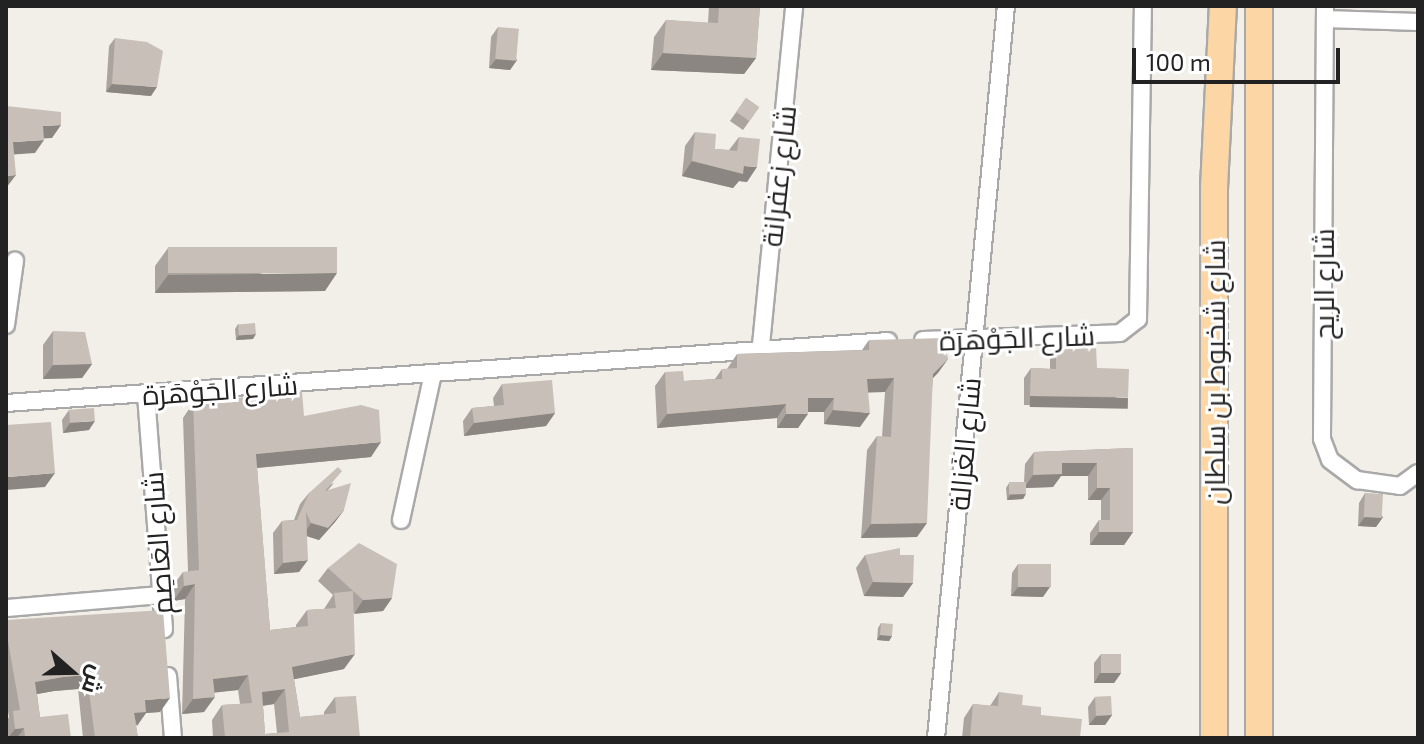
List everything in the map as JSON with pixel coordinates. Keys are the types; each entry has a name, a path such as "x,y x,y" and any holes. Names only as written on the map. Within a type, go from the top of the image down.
{"main road":[{"name":"شارع شخبوط بن سلطان","path":"1214,738 1213,543 1223,6"},
{"name":"شارع شخبوط بن سلطان","path":"1259,6 1259,738"},
{"path":"1197,738 1200,583 1213,543"},
{"path":"1213,578 1230,738"}],"street":[{"name":"شارع زعفرانة","path":"761,345 794,6"},
{"name":"شارع الغَزالة","path":"936,738 1006,6"},
{"name":"شارع الجَوْهَرَة","path":"6,403 433,373 761,345 1120,333 1138,319 1143,6"},
{"path":"1325,13 1418,22"},
{"name":"شارع الريح","path":"1325,13 1322,439 1330,460 1357,480 1400,486 1418,473"},
{"path":"6,325 15,261"},
{"path":"401,520 433,373"},
{"name":"شارع العَاصِم","path":"146,395 173,738"},
{"path":"6,608 161,595"}],"building":[{"path":"719,6 760,6 756,58 663,53 666,20 718,23"},
{"path":"498,27 519,29 516,61 495,59"},
{"path":"115,38 147,42 163,51 157,87 112,84"},
{"path":"746,98 759,107 749,121 736,112"},
{"path":"6,106 61,112 61,125 43,126 44,140 13,142 16,175 6,176 8,133"},
{"path":"695,132 716,134 715,149 737,151 739,137 760,139 757,167 744,166 743,174 692,161"},
{"path":"168,247 337,247 337,273 168,273"},
{"path":"255,323 256,334 239,335 238,324"},
{"path":"53,331 85,332 92,364 53,365"},
{"path":"944,338 948,359 933,374 927,523 871,524 877,436 891,437 894,378 867,379 870,413 833,410 834,398 808,398 808,414 786,414 786,404 667,414 665,372 683,371 684,381 722,379 722,369 737,368 737,354 869,350 869,340"},
{"path":"1056,346 1096,346 1097,368 1129,369 1128,397 1030,396 1031,368 1056,369"},
{"path":"552,380 555,413 474,423 472,408 504,405 502,384"},
{"path":"302,391 304,416 361,405 379,410 381,442 256,454 270,630 308,626 307,610 336,608 334,593 353,591 355,654 292,667 300,717 336,713 335,697 356,696 360,738 225,738 222,705 252,703 248,675 213,679 215,697 193,699 195,584 184,586 183,572 199,570 193,403","holes":["285,689 289,732 265,734 262,692"]},
{"path":"94,408 95,421 70,423 69,410"},
{"path":"51,422 55,473 8,477 6,425"},
{"path":"1133,448 1133,532 1099,532 1099,520 1110,520 1110,488 1097,488 1097,463 1062,463 1062,474 1033,475 1034,452"},
{"path":"338,467 342,471 325,491 351,483 344,510 328,528 311,523 306,512 308,560 283,563 282,521 297,520 309,493"},
{"path":"1009,482 1026,482 1026,494 1009,494"},
{"path":"1365,493 1383,494 1382,518 1364,517"},
{"path":"359,543 397,564 392,598 363,600 328,568"},
{"path":"900,548 900,555 914,555 913,583 873,582 865,555"},
{"path":"1018,564 1051,564 1051,587 1018,587"},
{"path":"163,610 170,698 145,700 146,712 134,713 138,738 95,738 87,675 35,682 40,717 68,714 71,738 25,738 24,728 15,729 13,711 20,710 6,620"},
{"path":"881,623 893,624 892,636 880,635"},
{"path":"1101,654 1121,654 1121,673 1101,673"},
{"path":"999,692 1023,695 1022,705 1041,707 1041,715 1082,719 1080,738 970,738 973,704 998,706"},
{"path":"1111,696 1112,715 1096,716 1095,697"}]}
